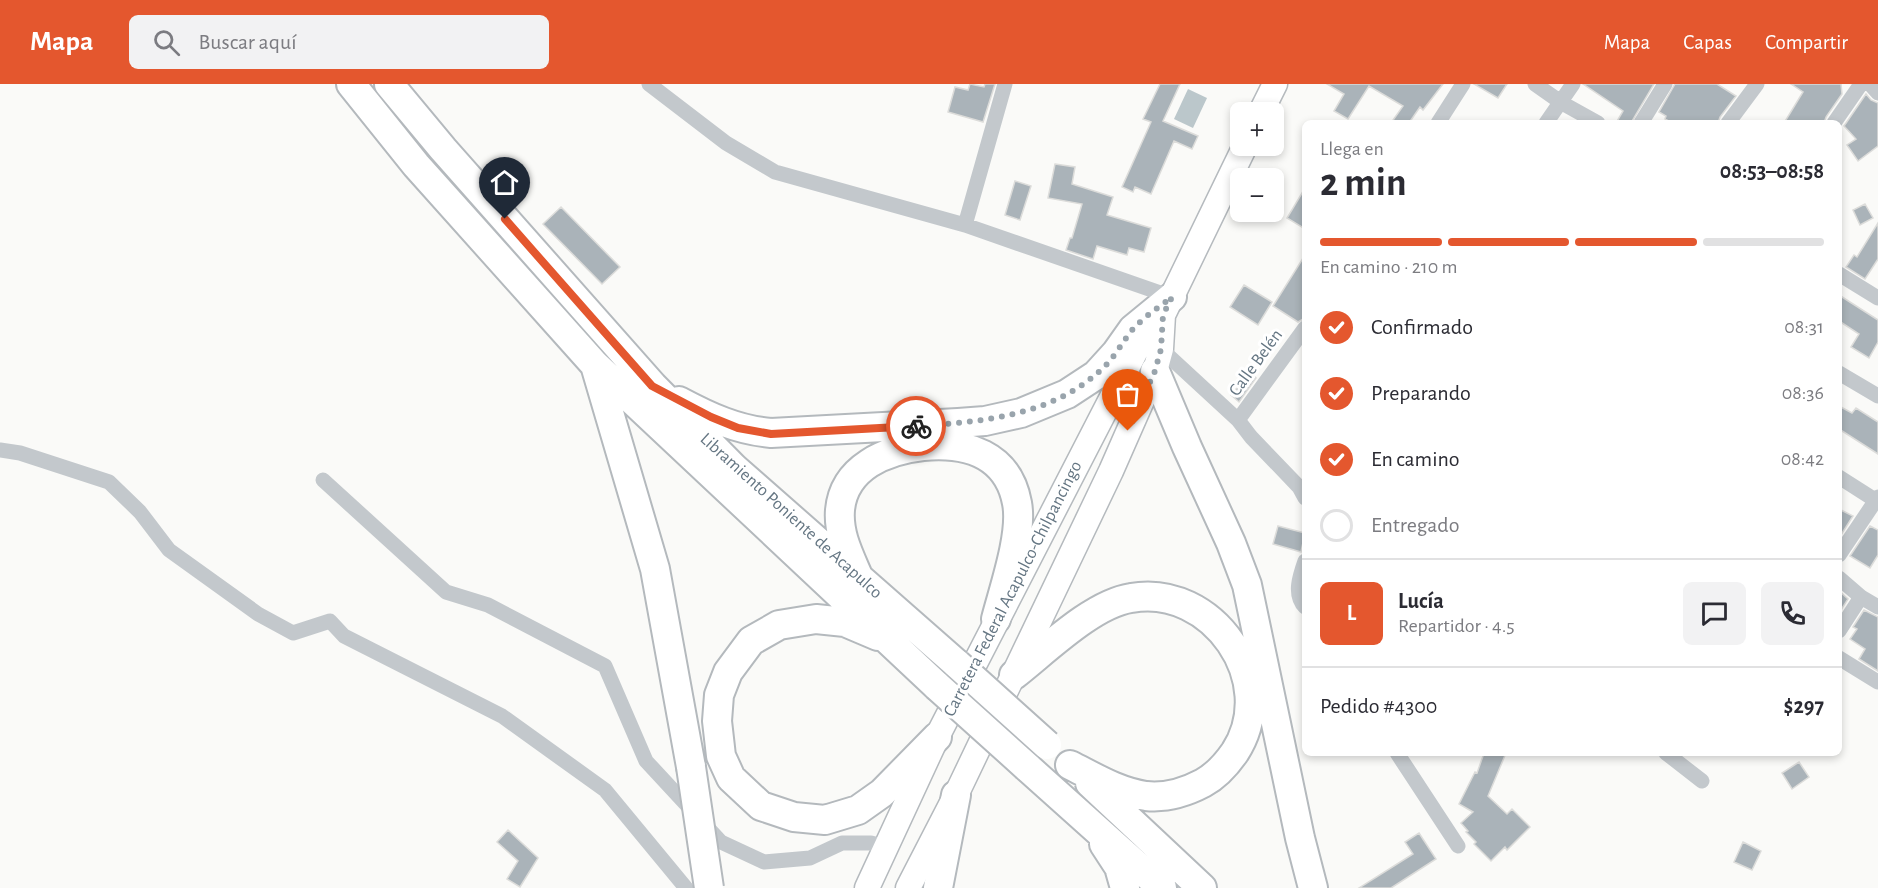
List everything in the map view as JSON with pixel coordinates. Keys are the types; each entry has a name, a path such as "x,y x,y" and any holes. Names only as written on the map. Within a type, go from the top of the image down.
{"highway":[{"name":"Libramiento Poniente de Acapulco","path":"351,84 416,165 595,365 937,686 1162,888"},
{"name":"Libramiento Poniente de Acapulco","path":"389,84 652,386 734,468 1070,765 1202,888"},
{"path":"652,386 725,424 771,434 985,421 1038,407 1084,383 1106,365 1133,329 1168,306"},
{"path":"1158,360 1191,457 1231,543 1247,585 1300,838 1313,888"},
{"path":"595,365 655,569 691,767 709,888"},
{"path":"860,581 846,548 840,520 843,496 857,474 875,459 899,450 936,445 966,447 982,454 1002,469 1018,505 1017,532 996,620"},
{"path":"1014,675 1095,612 1112,603 1131,598 1170,599 1187,604 1214,622 1227,635 1236,649 1247,680 1248,721 1238,748 1228,762 1207,781 1180,793 1148,796 1119,789 1070,765"},
{"path":"892,642 844,622 816,619 779,625 752,641 728,672 719,694 717,721 722,756 731,778 761,806 794,817 825,820 858,810 882,793 937,737"},
{"path":"938,888 956,795"},
{"path":"1090,822 1119,867 1125,888"}],"main road":[{"path":"1266,102 1275,84"},
{"path":"1168,306 1240,156"},
{"name":"Carretera Federal Acapulco-Chilpancingo","path":"908,888 956,795 1111,471 1158,360 1168,306"},
{"name":"Carretera Federal Acapulco-Chilpancingo","path":"867,888 937,737 996,620 1143,337 1168,306"}],"street":[{"path":"648,84 726,143 775,172 965,225 1168,306"},
{"path":"965,225 1005,84"},
{"path":"1440,120 1463,84"},
{"path":"1535,84 1562,103 1593,120"},
{"path":"1548,120 1573,84"},
{"path":"1643,120 1665,84"},
{"path":"1730,120 1757,84"},
{"path":"1836,120 1862,84"},
{"path":"1870,84 1878,93"},
{"path":"1842,276 1878,298"},
{"name":"Calle Belén","path":"1238,420 1302,332"},
{"path":"1158,360 1238,420 1302,492"},
{"path":"1842,375 1878,396"},
{"path":"0,450 20,453 109,482 140,512 169,550 258,614 293,633 330,621 344,636 502,716 605,790 686,888"},
{"path":"1842,479 1877,500 1842,551"},
{"path":"323,480 446,592 488,605 605,666 646,761 721,842 764,862 810,858 842,843 872,843 886,847"},
{"path":"1302,571 1298,584 1302,604"},
{"path":"1842,581 1861,597 1878,607"},
{"path":"1842,626 1861,597"},
{"path":"1842,660 1878,682"},
{"path":"1399,756 1458,846"},
{"path":"1670,756 1702,781"}],"shaded area":[{"path":"1188,89 1207,98 1193,128 1174,119"}],"building":[{"path":"970,84 984,87 985,84 995,84 983,122 948,112 955,87 968,90"},
{"path":"1160,84 1180,84 1163,121 1198,136 1192,149 1174,141 1151,194 1135,187 1133,192 1122,187 1151,122 1143,119"},
{"path":"1327,84 1443,84 1423,110 1420,107 1411,120 1393,120 1403,106 1369,86 1348,119 1334,111 1344,94"},
{"path":"1474,84 1507,84 1498,98"},
{"path":"1583,84 1654,84 1633,120 1618,120 1623,111"},
{"path":"1675,84 1717,84 1736,96 1719,120 1667,120 1666,116 1659,112"},
{"path":"1791,84 1841,84 1842,94 1825,120 1786,120 1803,92"},
{"path":"1866,94 1878,103 1878,146 1858,161 1847,145 1856,139 1844,126"},
{"path":"1055,164 1075,167 1072,184 1113,197 1107,215 1151,228 1144,252 1129,248 1127,255 1097,246 1093,259 1066,250 1082,204 1048,198"},
{"path":"1015,181 1031,186 1020,220 1005,215"},
{"path":"1302,193 1302,227 1287,218"},
{"path":"1865,204 1873,218 1860,225 1853,210"},
{"path":"561,207 620,267 602,284 543,224"},
{"path":"1878,223 1878,259 1865,279 1846,267 1854,255 1857,257"},
{"path":"1302,260 1302,320 1298,322 1273,306"},
{"path":"1244,285 1272,302 1258,325 1230,307"},
{"path":"1842,297 1878,320 1878,342 1869,358 1851,347 1859,334 1842,323"},
{"path":"1250,373 1256,378 1239,402 1231,395"},
{"path":"1842,408 1852,413 1856,408 1878,422 1878,454 1842,431"},
{"path":"1842,510 1853,516 1842,533"},
{"path":"1278,526 1302,532 1301,552 1273,544"},
{"path":"1870,526 1878,530 1878,555 1870,568 1850,556"},
{"path":"1842,594 1848,599 1842,608"},
{"path":"1864,610 1878,617 1878,671 1859,659 1865,649 1850,639 1857,629 1853,627"},
{"path":"1483,756 1505,756 1488,796 1507,814 1512,809 1530,827 1507,850 1505,847 1491,861 1474,844 1476,842 1461,823 1473,812 1459,804 1475,772 1477,773"},
{"path":"1799,762 1809,777 1792,789 1782,773"},
{"path":"508,830 538,858 520,887 507,879 518,861 497,842"},
{"path":"1419,833 1436,859 1391,888 1359,888 1413,854 1405,842"},
{"path":"1743,842 1761,851 1752,870 1734,862"}],"way so far":[{"path":"916,426 985,421 1005,417 1038,407 1066,394 1096,375 1133,329 1172,297 1163,315 1161,349 1155,371 1128,431"}],"route":[{"path":"505,219 652,386 687,405 725,424 771,434 916,426"}]}
